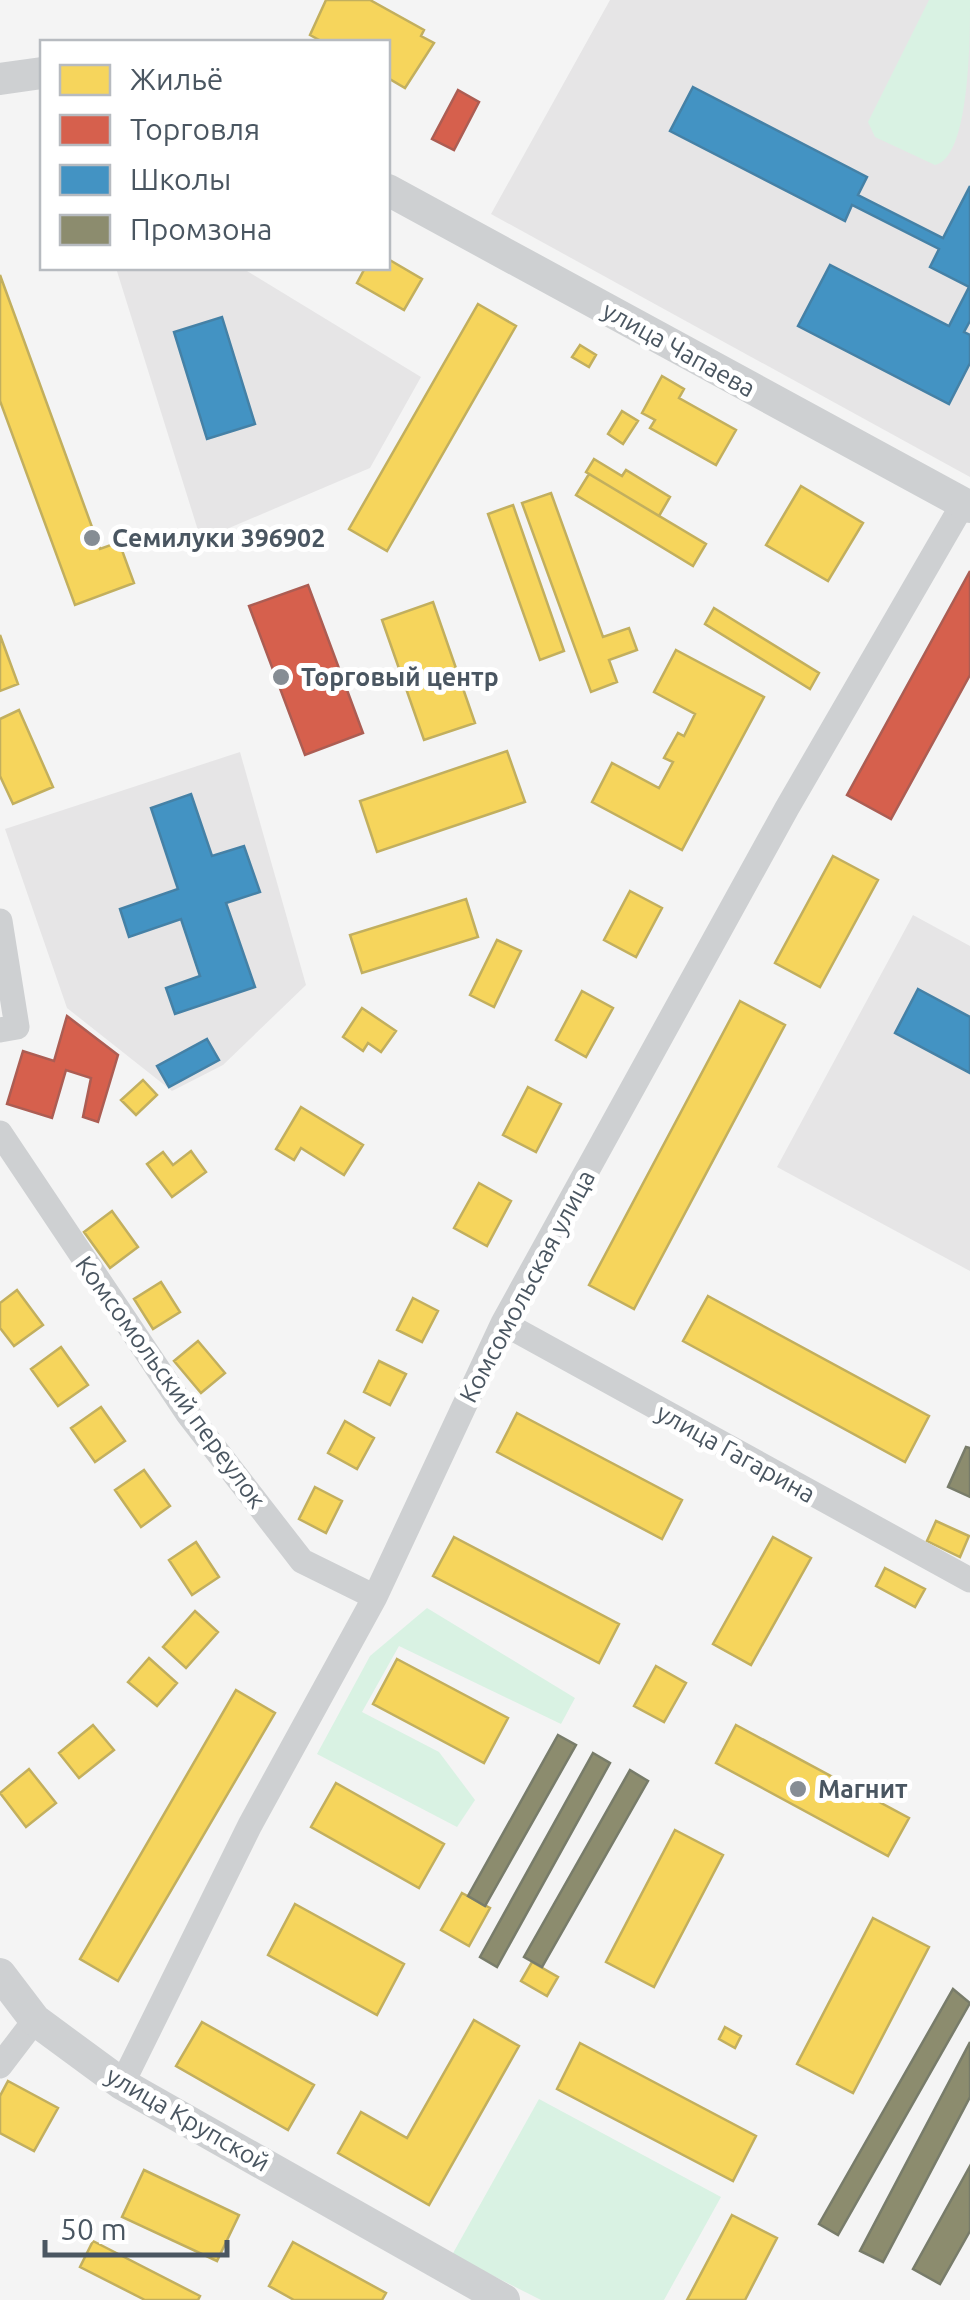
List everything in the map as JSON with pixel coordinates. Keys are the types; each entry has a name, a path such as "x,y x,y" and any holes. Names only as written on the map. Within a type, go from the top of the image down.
{"street":[{"path":"0,79 40,73"},
{"name":"улица Чапаева","path":"390,191 967,506"},
{"name":"Комсомольская улица","path":"122,2084 250,1825 374,1597 503,1323 778,824 967,506"},
{"path":"0,921 17,1027 0,1030"},
{"name":"Комсомольский переулок","path":"0,1133 188,1414 302,1561 374,1597"},
{"name":"улица Гагарина","path":"503,1323 970,1580"},
{"name":"улица Крупской","path":"0,1974 35,2020 122,2084 504,2300"},
{"path":"0,2066 35,2020"}],"shaded area":[{"path":"610,0 970,0 970,477 491,214"},
{"path":"117,270 245,270 421,377 370,468 201,540"},
{"path":"240,752 306,985 223,1065 172,1091 67,1008 5,829"},
{"path":"913,915 970,946 970,1271 777,1167"}],"green space":[{"path":"929,0 970,0 966,95 961,120 947,158 935,165 875,137 868,122"},
{"path":"427,1608 575,1698 561,1724 399,1646 362,1712 439,1752 475,1800 457,1827 317,1754 370,1656"},
{"path":"539,2099 721,2197 664,2300 541,2300 452,2255"}],"building: Жильё":[{"path":"326,0 370,0 424,30 421,36 434,43 405,88 390,79 390,40 319,40 310,35"},
{"path":"390,260 422,279 404,310 357,283 364,270 390,270"},
{"path":"0,275 100,549 119,542 134,583 75,605 0,401"},
{"path":"478,304 516,326 387,551 349,529"},
{"path":"580,345 596,355 589,367 572,357"},
{"path":"662,376 684,389 679,398 736,430 716,465 650,428 655,420 642,413"},
{"path":"622,411 638,421 623,444 608,434"},
{"path":"594,459 622,476 626,470 670,497 659,516 586,472"},
{"path":"589,474 706,544 693,566 576,495"},
{"path":"801,486 863,523 828,581 766,545"},
{"path":"551,493 603,637 629,628 637,650 609,660 617,682 591,692 522,503"},
{"path":"513,505 564,651 540,660 488,514"},
{"path":"433,602 475,723 424,740 382,620"},
{"path":"714,608 819,673 810,689 705,624"},
{"path":"0,635 18,684 0,691"},
{"path":"676,650 764,697 682,850 592,802 612,763 659,788 673,762 664,758 678,733 684,736 695,714 654,692"},
{"path":"19,710 53,787 13,804 0,776 0,719"},
{"path":"507,751 525,802 377,852 360,801"},
{"path":"833,856 878,880 820,987 775,963"},
{"path":"630,891 662,908 636,957 604,940"},
{"path":"466,899 478,937 362,973 350,935"},
{"path":"497,940 521,951 494,1007 470,995"},
{"path":"582,991 613,1008 586,1057 556,1040"},
{"path":"740,1001 785,1025 634,1309 589,1285"},
{"path":"362,1008 396,1031 381,1052 368,1043 363,1051 343,1037"},
{"path":"143,1080 157,1095 136,1115 121,1100"},
{"path":"528,1087 561,1104 536,1152 503,1135"},
{"path":"301,1107 363,1145 344,1175 301,1148 294,1160 276,1149"},
{"path":"191,1151 206,1172 172,1197 147,1164 163,1152 173,1165"},
{"path":"479,1183 511,1201 487,1246 454,1228"},
{"path":"112,1211 138,1247 110,1268 84,1232"},
{"path":"161,1282 180,1312 153,1329 134,1299"},
{"path":"17,1290 43,1325 14,1346 0,1328 0,1303"},
{"path":"708,1296 929,1416 905,1462 683,1341"},
{"path":"413,1298 438,1311 422,1342 397,1330"},
{"path":"198,1341 225,1373 201,1393 174,1361"},
{"path":"61,1347 88,1385 58,1406 31,1369"},
{"path":"379,1361 406,1374 390,1405 364,1392"},
{"path":"101,1407 125,1441 95,1462 71,1428"},
{"path":"517,1413 682,1500 662,1539 497,1452"},
{"path":"345,1421 374,1438 357,1469 328,1453"},
{"path":"144,1470 170,1506 141,1527 115,1490"},
{"path":"315,1487 342,1501 326,1533 299,1519"},
{"path":"936,1521 969,1536 960,1557 927,1541"},
{"path":"454,1537 619,1624 599,1663 433,1576"},
{"path":"773,1537 811,1558 751,1665 713,1644"},
{"path":"196,1542 219,1577 192,1595 169,1560"},
{"path":"885,1568 925,1589 915,1607 876,1586"},
{"path":"195,1611 218,1632 186,1668 163,1647"},
{"path":"149,1658 177,1683 157,1706 128,1682"},
{"path":"397,1659 508,1718 484,1763 373,1704"},
{"path":"656,1666 686,1683 664,1722 634,1706"},
{"path":"236,1690 275,1713 118,1981 80,1959"},
{"path":"93,1725 114,1750 79,1778 59,1753"},
{"path":"736,1725 909,1818 888,1856 716,1763"},
{"path":"29,1769 56,1803 26,1827 0,1793"},
{"path":"336,1783 444,1844 419,1888 311,1827"},
{"path":"675,1830 723,1855 654,1987 606,1962"},
{"path":"462,1893 490,1908 469,1946 441,1930"},
{"path":"295,1904 404,1964 377,2015 268,1955"},
{"path":"873,1918 929,1947 853,2093 797,2064"},
{"path":"532,1962 558,1977 547,1996 521,1981"},
{"path":"474,2020 519,2046 429,2205 338,2153 361,2112 407,2138"},
{"path":"202,2022 314,2085 288,2130 176,2066"},
{"path":"725,2027 741,2036 735,2048 719,2039"},
{"path":"580,2043 756,2136 733,2181 557,2089"},
{"path":"8,2081 58,2108 34,2151 0,2133 0,2096"},
{"path":"144,2170 239,2215 217,2261 122,2217"},
{"path":"732,2215 777,2238 745,2300 687,2300"},
{"path":"93,2241 200,2296 198,2300 145,2300 80,2267"},
{"path":"293,2242 386,2293 382,2300 294,2300 269,2286"}],"building: Торговля":[{"path":"458,90 479,102 454,150 432,139"},
{"path":"970,571 970,675 891,819 847,795"},
{"path":"308,585 363,733 305,755 249,606"},
{"path":"67,1016 118,1055 98,1122 83,1117 91,1078 66,1070 52,1118 7,1104 23,1051 54,1061"}],"building: Школы":[{"path":"693,87 867,177 858,195 943,238 970,186 970,321 964,332 970,335 970,363 949,404 798,326 830,265 949,326 969,287 930,267 939,249 852,205 845,221 670,131"},
{"path":"222,317 255,424 207,439 174,332"},
{"path":"191,794 212,856 244,846 260,892 226,903 255,987 175,1014 166,988 200,976 181,919 129,937 120,909 178,889 151,808"},
{"path":"918,989 970,1017 970,1073 895,1033"},
{"path":"207,1039 219,1060 169,1087 157,1066"}],"building: Промзона":[{"path":"966,1447 970,1448 970,1497 948,1487"},
{"path":"558,1735 576,1745 485,1906 468,1896"},
{"path":"593,1753 610,1763 497,1967 480,1957"},
{"path":"630,1770 648,1781 542,1967 524,1957"},
{"path":"953,1989 970,2003 838,2235 819,2224"},
{"path":"970,2042 970,2097 883,2262 860,2251"},
{"path":"970,2166 970,2231 940,2284 913,2269"}],"place":[{"name":"Семилуки 396902","path":"92,538"},
{"name":"Торговый центр","path":"281,677"},
{"name":"Магнит","path":"798,1789"}]}
